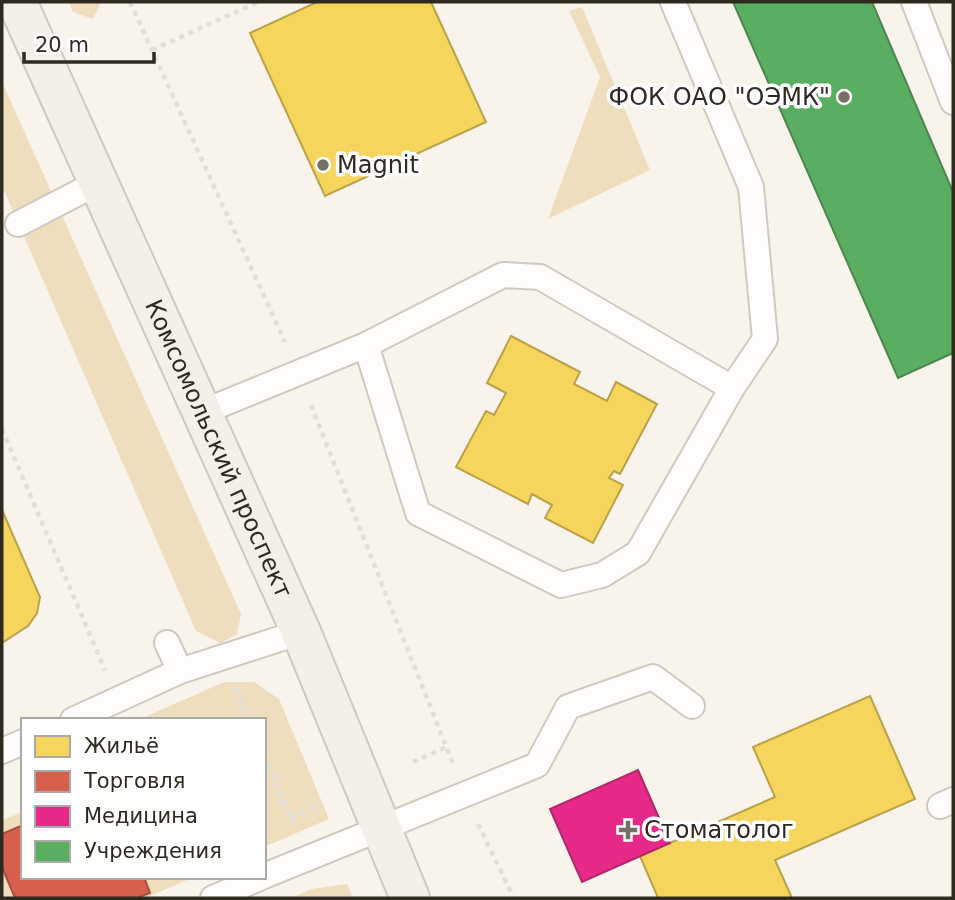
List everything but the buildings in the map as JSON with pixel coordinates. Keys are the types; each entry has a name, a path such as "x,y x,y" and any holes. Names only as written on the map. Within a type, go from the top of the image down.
{"main road":[{"name":"Комсомольский проспект","path":"17,2 301,632 410,898"}],"lane":[{"path":"366,345 418,513 561,585 602,575 638,553 732,388 765,339 751,187 673,2"},
{"path":"914,2 953,102"},
{"path":"18,224 99,182"},
{"path":"203,412 366,345 503,275 540,277 732,388"},
{"path":"78,718 180,671 301,632"},
{"path":"167,643 180,671"},
{"path":"266,876 537,765 568,707 653,677 692,706"},
{"path":"2,751 21,743"},
{"path":"213,898 258,879"}],"path":[{"path":"130,2 298,372 464,795 514,898"},
{"path":"152,50 258,2"},
{"path":"2,429 118,700"},
{"path":"413,762 446,747"},
{"path":"266,760 308,858"},
{"path":"290,817 321,803"}],"shaded area":[{"path":"69,2 101,2 93,19 73,12"},
{"path":"582,7 650,170 548,219 600,77 569,11"},
{"path":"2,82 241,614 237,634 221,643 196,631 2,186"},
{"path":"224,682 254,682 279,699 329,819 266,846 266,718 143,718"},
{"path":"21,813 21,879 189,879 145,898 2,898 2,820"},
{"path":"347,884 353,898 292,898 311,889"}],"place":[{"name":"ФОК ОАО \"ОЭМК\"","path":"844,97"},
{"name":"Magnit","path":"323,165"},
{"name":"Стоматолог","path":"628,830"}]}
